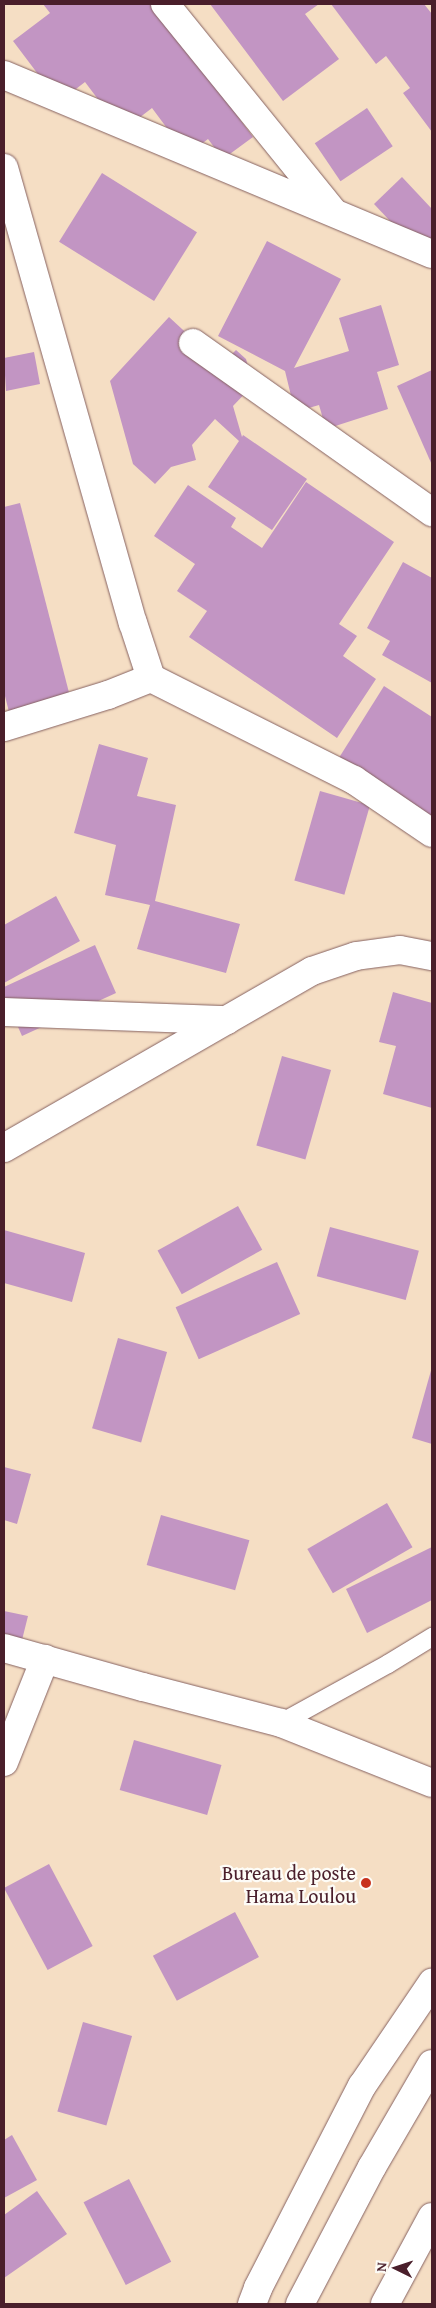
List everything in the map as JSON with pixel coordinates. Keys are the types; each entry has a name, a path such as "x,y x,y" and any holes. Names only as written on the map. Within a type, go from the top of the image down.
{"street":[{"path":"165,4 334,212"},
{"path":"4,75 432,254"},
{"path":"4,168 130,614 151,678 354,780 432,833"},
{"path":"193,343 432,512"},
{"path":"4,727 108,695 151,678"},
{"path":"4,1148 312,971 356,956 400,950 432,956"},
{"path":"4,1012 227,1020"},
{"path":"4,1648 281,1723 432,1783"},
{"path":"4,1762 14,1713 45,1659"},
{"path":"252,2304 258,2288 362,2086 432,1983"},
{"path":"300,2304 372,2167 432,2064"},
{"path":"385,2304 432,2216"}],"lane":[{"path":"281,1723 388,1664 432,1637"}],"building":[{"path":"43,4 155,4 253,137 223,159 208,139 187,155 152,108 122,131 85,82 59,102 13,41 50,13"},
{"path":"210,4 319,4 305,14 339,59 283,101"},
{"path":"331,4 424,4 432,14 432,132 403,93 410,88 386,56 376,64"},
{"path":"367,108 393,146 340,181 315,143"},
{"path":"102,173 197,232 154,301 59,242"},
{"path":"402,177 432,209 432,245 422,255 374,204"},
{"path":"267,241 341,279 294,368 349,351 339,318 381,305 399,365 377,372 388,409 326,429 319,405 295,412 285,371 218,336"},
{"path":"169,317 195,341 218,368 236,350 246,359 253,385 233,406 242,437 243,435 307,479 272,530 208,487 239,441 215,419 192,445 196,460 171,467 155,484 133,464 110,381"},
{"path":"34,352 40,384 6,391 4,358"},
{"path":"432,370 432,465 397,386"},
{"path":"306,482 394,542 339,624 357,636 343,656 376,679 337,738 189,637 207,611 177,591 195,564 154,536 188,485 236,518 231,527 262,548"},
{"path":"20,503 73,708 12,724 4,692 4,507"},
{"path":"403,562 432,578 432,683 382,655 390,641 367,628"},
{"path":"384,686 432,717 432,822 337,761"},
{"path":"99,744 148,758 137,796 176,805 155,901 240,924 226,973 137,949 150,905 105,895 116,845 74,833"},
{"path":"320,791 370,805 344,895 294,880"},
{"path":"56,896 80,941 4,983 4,925"},
{"path":"95,945 116,993 22,1036 4,995 4,987"},
{"path":"393,992 432,1003 432,1108 383,1094 396,1046 379,1042"},
{"path":"282,1056 331,1070 305,1159 256,1145"},
{"path":"238,1206 262,1250 182,1294 158,1251"},
{"path":"330,1227 419,1251 406,1300 317,1276"},
{"path":"4,1230 85,1253 72,1302 4,1283"},
{"path":"277,1262 300,1314 199,1359 176,1307"},
{"path":"118,1338 167,1352 141,1442 92,1428"},
{"path":"432,1367 432,1444 412,1438"},
{"path":"4,1467 31,1474 17,1524 4,1520"},
{"path":"387,1503 412,1547 333,1593 307,1549"},
{"path":"161,1515 249,1540 235,1590 147,1565"},
{"path":"432,1547 432,1600 367,1633 346,1589"},
{"path":"4,1611 28,1616 22,1640 4,1636"},
{"path":"134,1740 221,1765 207,1815 120,1790"},
{"path":"49,1864 93,1946 48,1970 4,1888"},
{"path":"235,1912 259,1957 177,2001 153,1956"},
{"path":"83,2022 132,2036 106,2125 57,2111"},
{"path":"12,2135 37,2180 4,2198 4,2140"},
{"path":"129,2179 171,2262 126,2285 84,2202"},
{"path":"37,2191 67,2234 4,2278 4,2215"}],"place":[{"name":"Bureau de poste Hama Loulou","path":"366,1883"}]}
